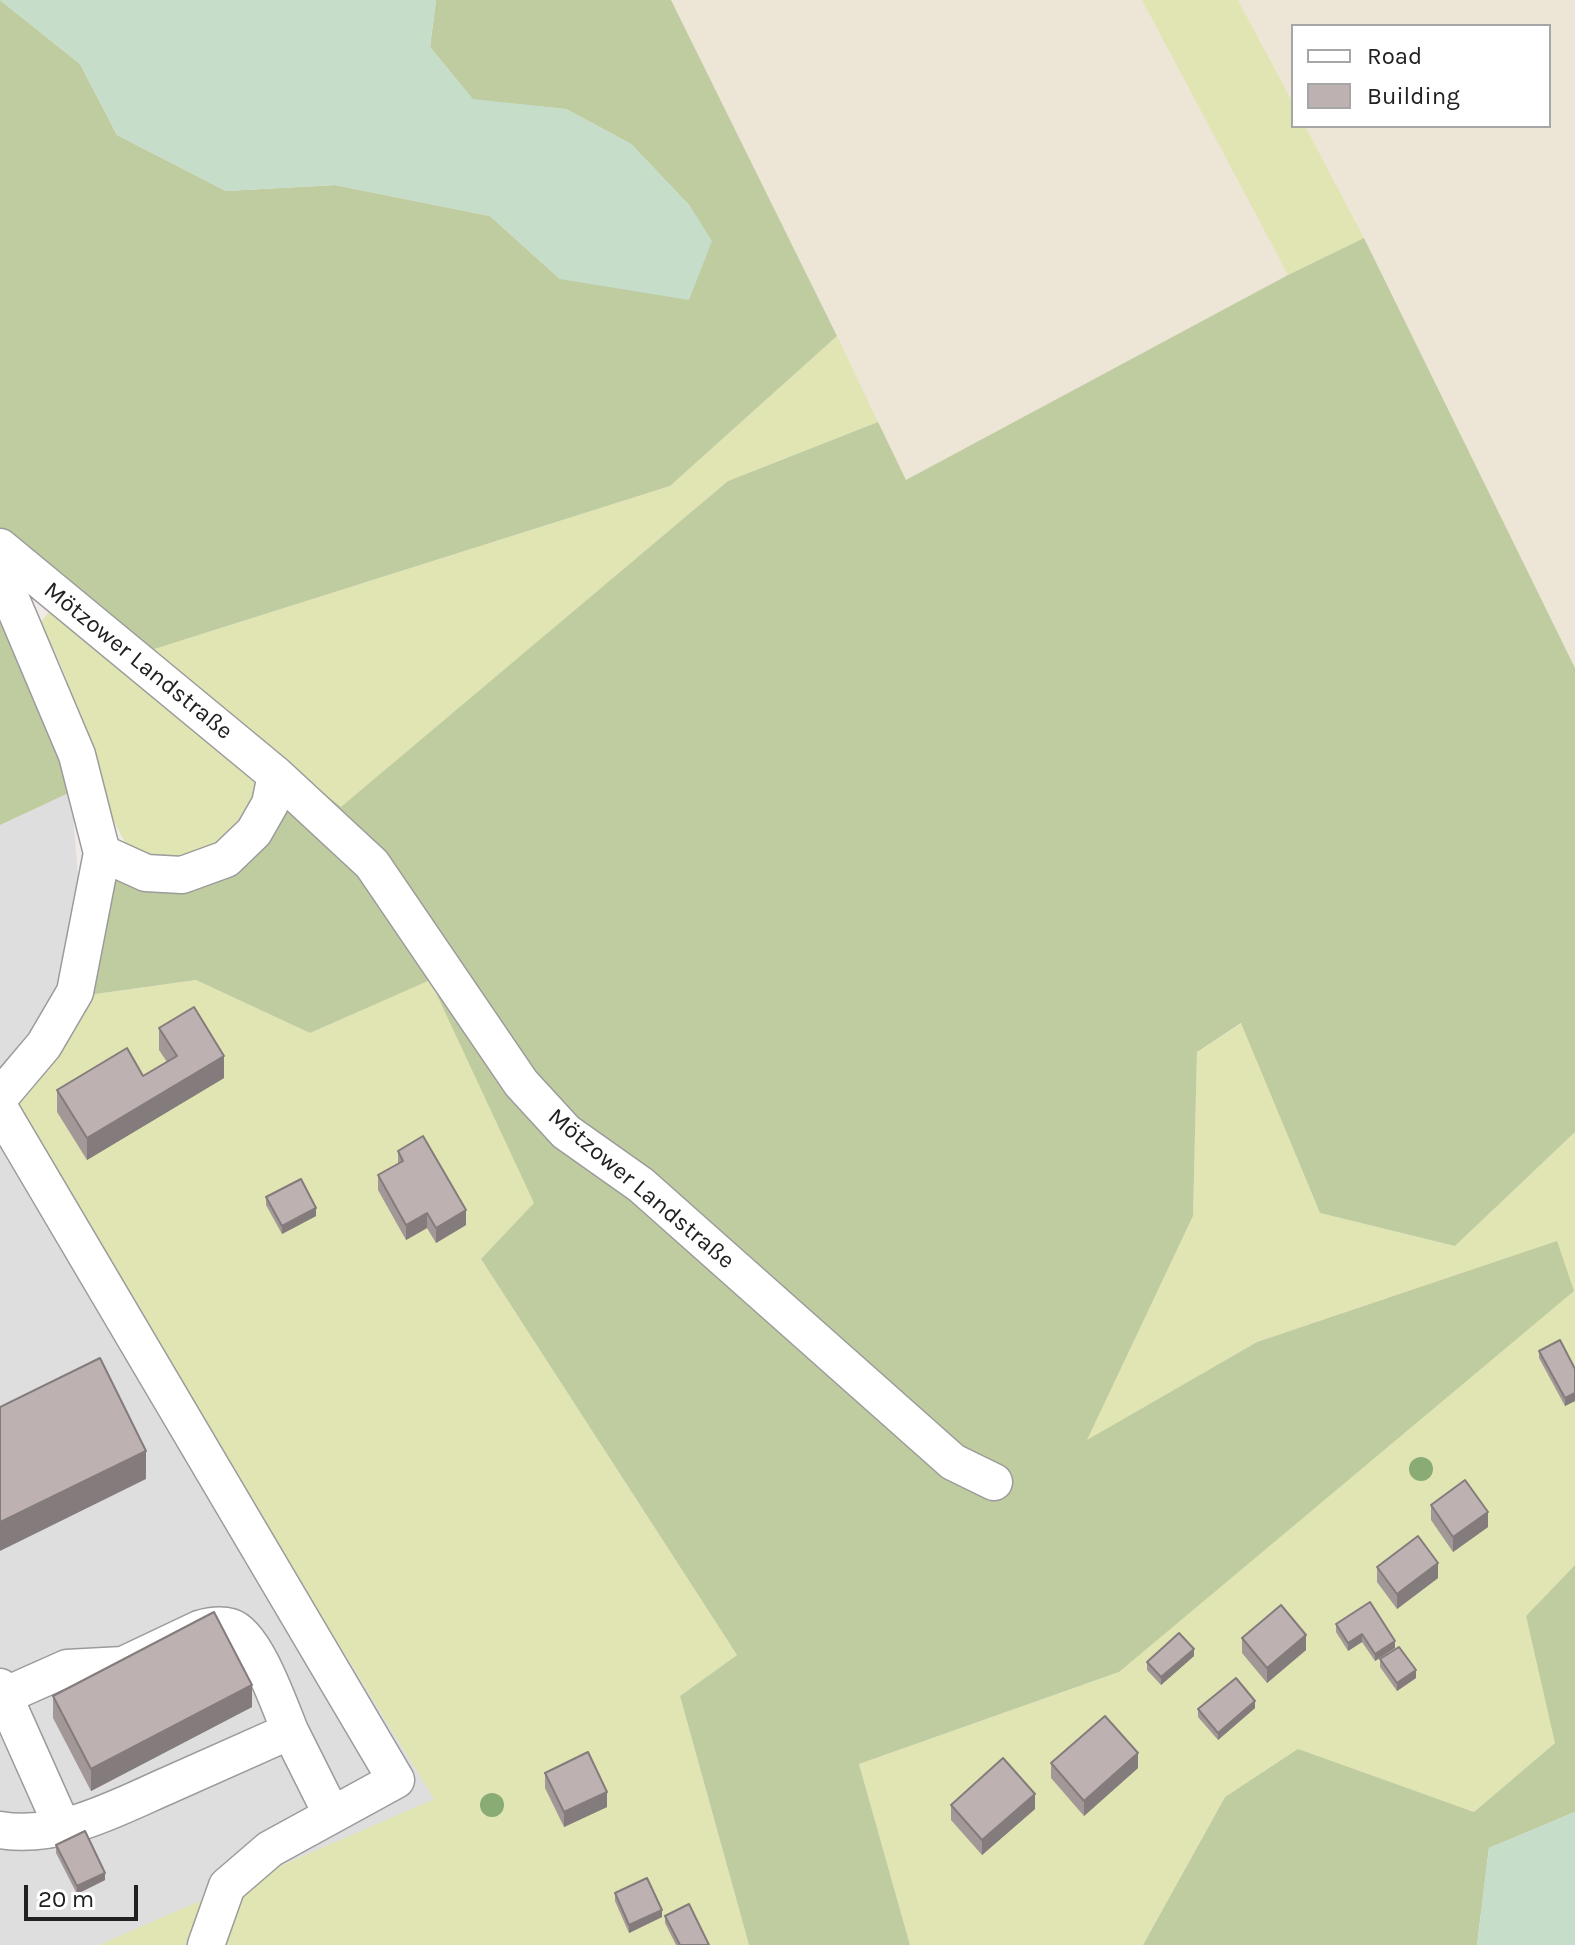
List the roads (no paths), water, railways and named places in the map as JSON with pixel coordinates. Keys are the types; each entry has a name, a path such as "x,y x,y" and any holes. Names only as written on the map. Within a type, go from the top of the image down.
{"street":[{"name":"Mötzower Landstraße","path":"0,547 276,775 372,864 521,1083 566,1132 641,1185 953,1462 994,1482"},
{"name":"Mötzower Landstraße","path":"0,573 77,755 102,853"},
{"path":"0,1097 44,1045 75,992 102,853 146,873 182,875 226,859 254,832 270,804 276,775"},
{"path":"0,1109 396,1780 270,1849 227,1886 206,1945"},
{"path":"62,1826 11,1740 2,1691 67,1668 123,1665 211,1625 232,1627 244,1635 254,1649 332,1815"},
{"path":"0,1830 46,1830 92,1819 290,1731"}]}
